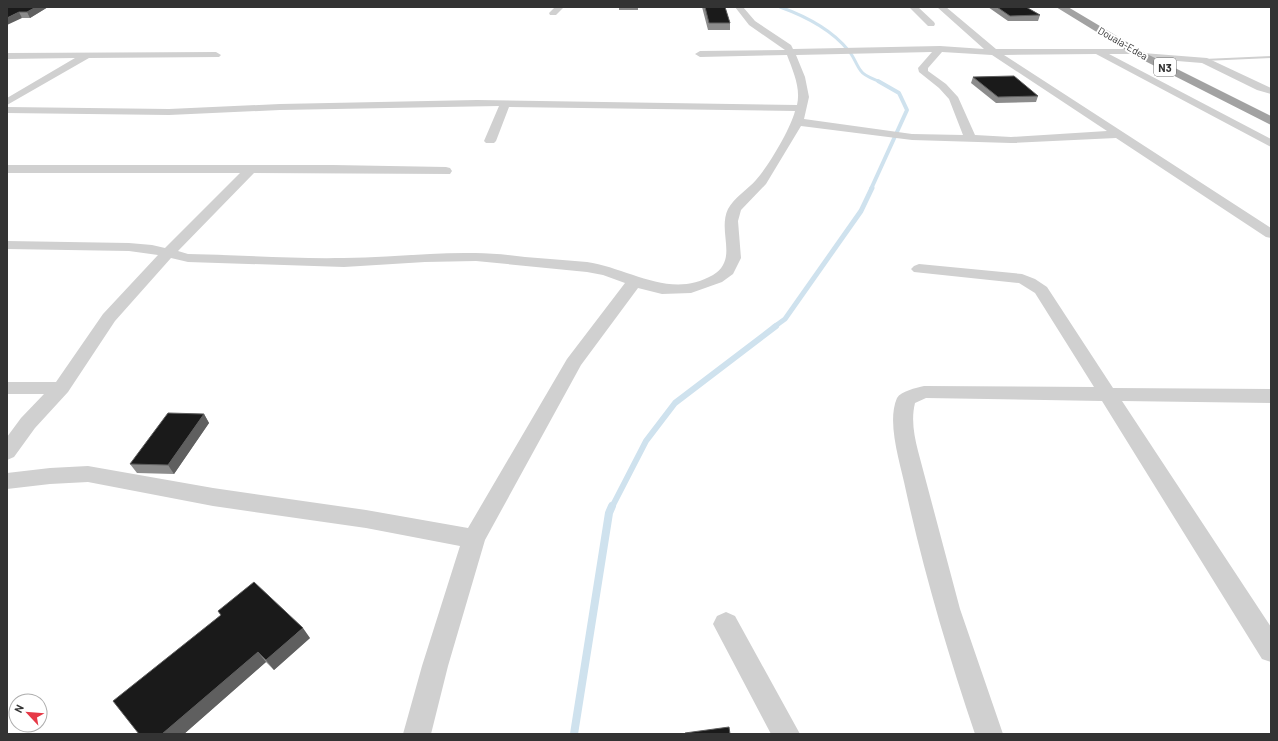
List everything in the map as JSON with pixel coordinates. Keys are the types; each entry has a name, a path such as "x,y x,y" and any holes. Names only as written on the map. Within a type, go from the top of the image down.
{"highway":[{"name":"Douala-Edea","path":"1062,7 1139,53 1271,121"}],"street":[{"path":"553,13 560,7"},
{"path":"913,7 931,24"},
{"path":"941,7 994,52 1192,182 1221,203 1271,234"},
{"path":"7,245 129,246 152,249 188,258 344,263 425,258 476,257 587,267 622,276 634,282 662,289 692,288 718,279 728,271 734,258 731,221 735,208 762,181 798,122 804,97 800,77 788,47 752,23 738,9"},
{"path":"940,49 923,68 924,72 950,94 957,103 963,127 971,138"},
{"path":"700,54 940,49 994,52 1098,51 1139,53 1204,60 1271,92"},
{"path":"1098,51 1271,144"},
{"path":"7,56 216,55"},
{"path":"7,102 86,56"},
{"path":"7,110 169,112 406,104 802,108"},
{"path":"490,141 505,104"},
{"path":"798,122 912,137 1010,140 1118,134"},
{"path":"7,169 333,169 446,171"},
{"path":"7,452 28,423 61,388 109,318 168,253 251,170"},
{"path":"919,269 1012,278 1030,282 1041,290 1271,650"},
{"path":"417,734 435,666 474,539 573,363 634,282"},
{"path":"7,388 61,388"},
{"path":"989,734 976,699 927,537 904,436 902,412 906,399 924,392 1271,396"},
{"path":"7,481 50,476 88,474 213,497 366,519 474,539"},
{"path":"726,624 786,734"}],"lane":[{"path":"1204,60 1271,57"}],"building":[{"path":"7,7 36,7 27,12 19,12 7,18"},
{"path":"705,7 725,7 730,23 709,23"},
{"path":"997,7 1026,7 1040,15 1010,16"},
{"path":"1014,76 1038,96 998,97 973,77"},
{"path":"168,413 204,414 168,465 130,464"},
{"path":"254,582 303,628 266,660 258,652 162,734 139,734 113,701 221,615 218,611"},
{"path":"729,727 730,734 685,734 685,733"}],"waterway":[{"path":"780,7 808,19 834,36 850,52 862,73 879,81"},
{"path":"871,189 907,110 899,93 879,81"},
{"path":"774,327 785,319 861,211 872,188"},
{"path":"612,507 646,441 675,403 776,326"},
{"path":"574,734 609,513 612,506"}]}
